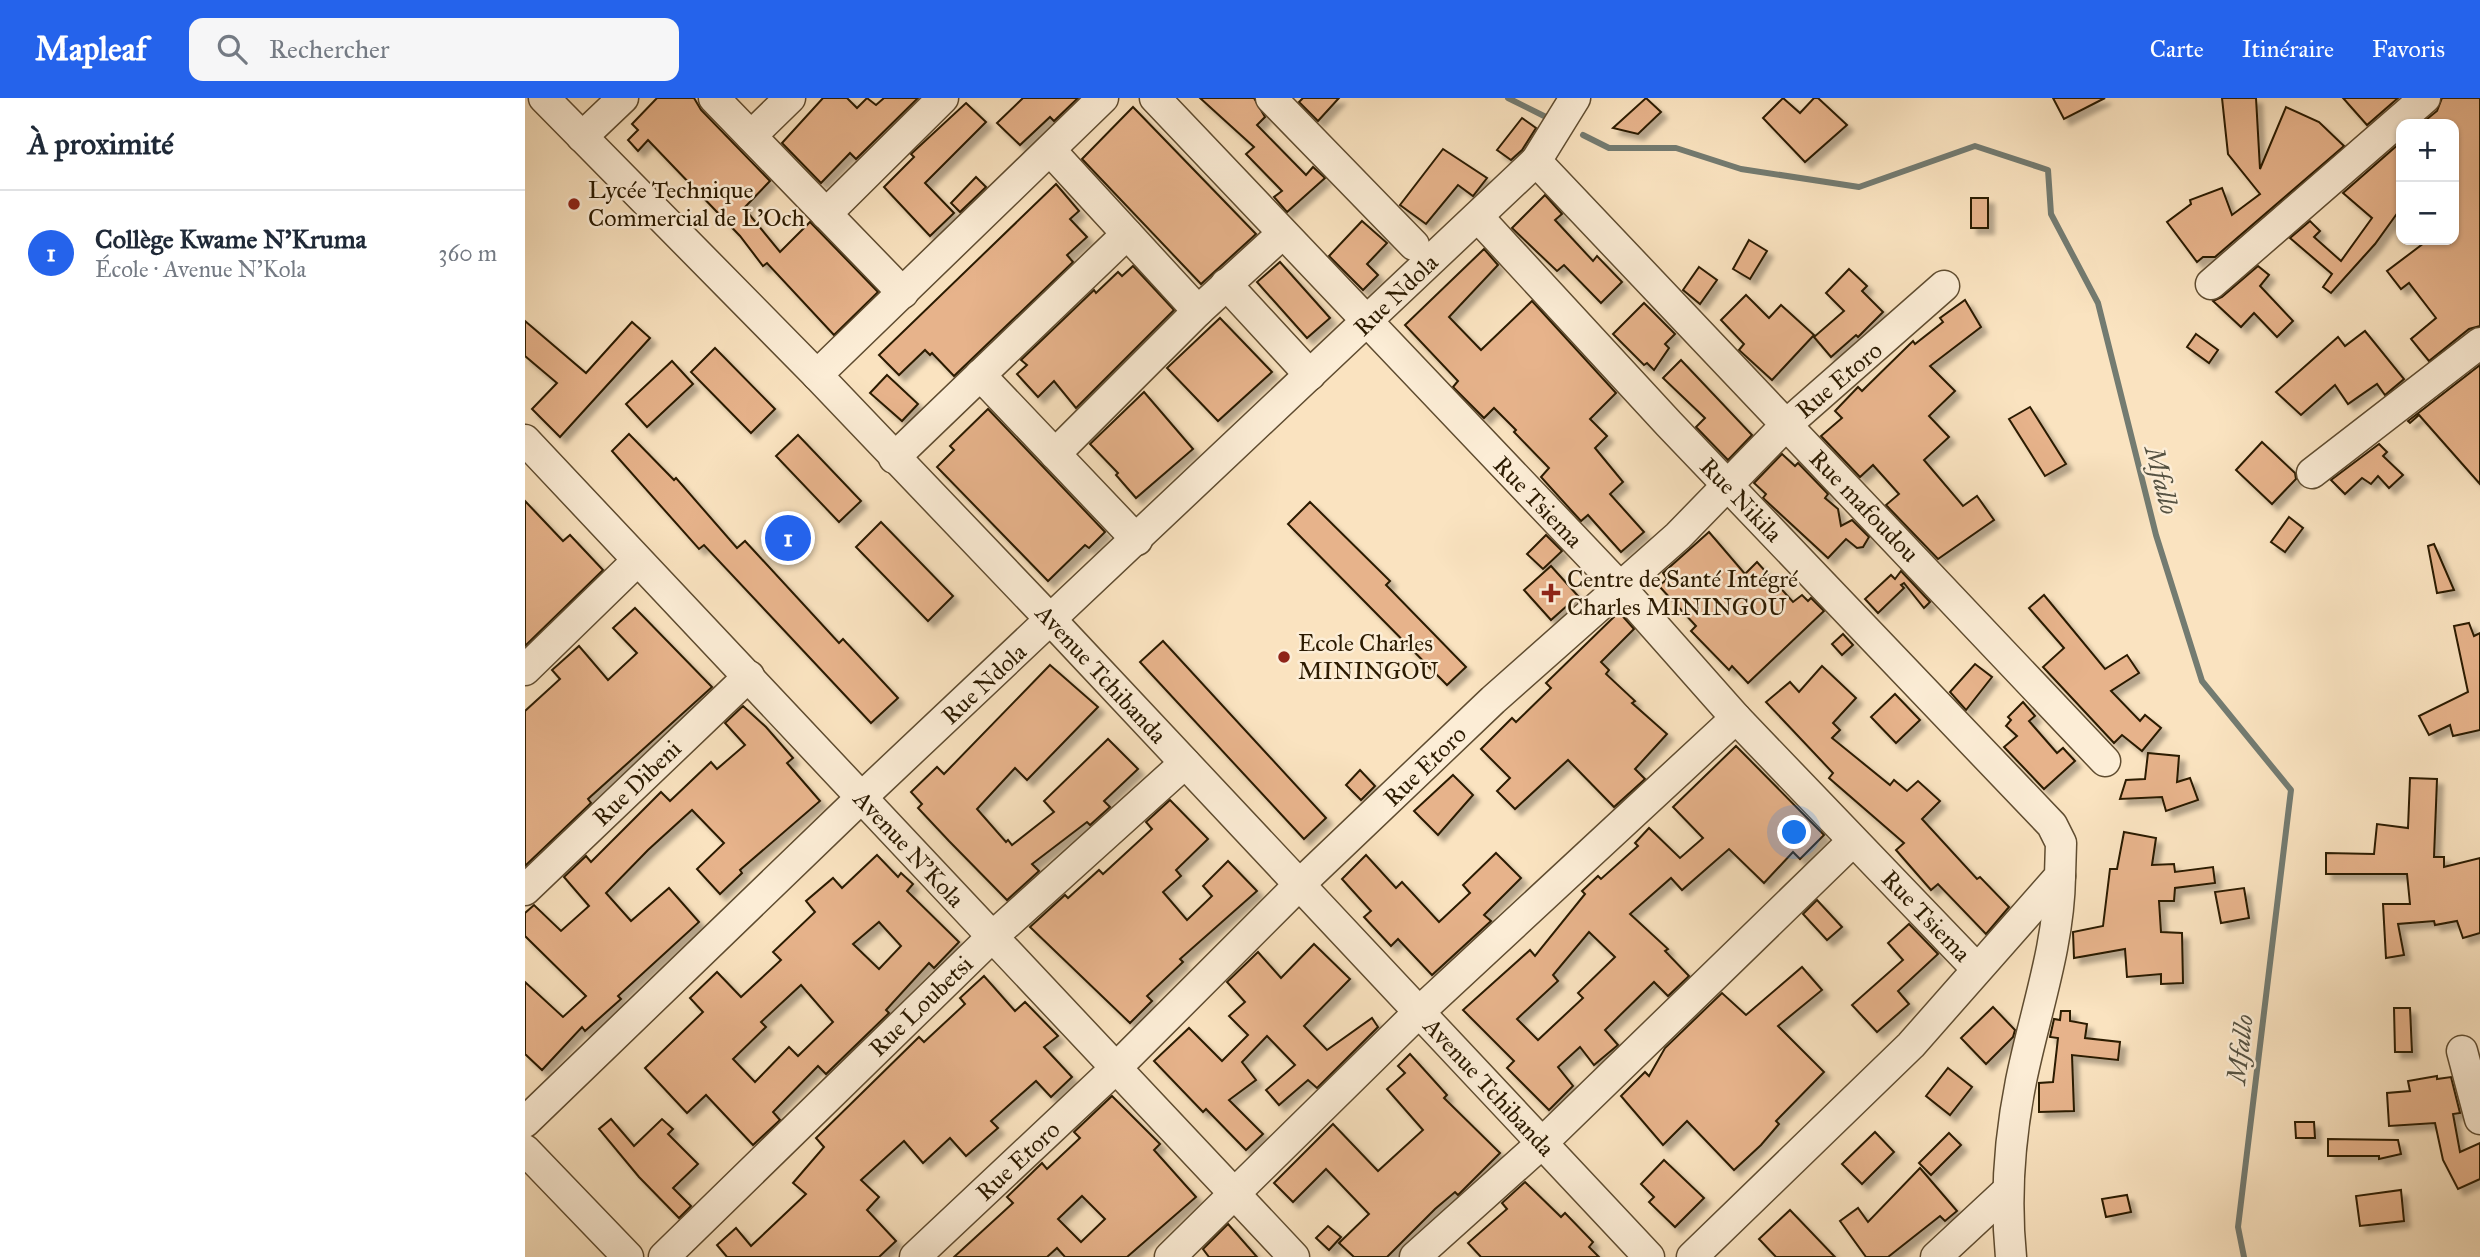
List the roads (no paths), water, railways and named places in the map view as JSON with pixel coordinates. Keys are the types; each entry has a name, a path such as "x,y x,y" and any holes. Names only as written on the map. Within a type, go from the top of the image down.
{"street":[{"name":"Avenue Tchibanda","path":"544,98 817,375 1051,620 1301,883 1649,1257"},
{"path":"582,137 623,98"},
{"path":"714,98 903,293"},
{"path":"751,136 790,98"},
{"path":"826,214 943,98"},
{"path":"817,375 1104,98"},
{"name":"Rue Tsiema","path":"1155,98 1619,586 1736,718 1977,969"},
{"path":"1271,98 1414,245"},
{"name":"Rue Ndola","path":"525,1122 862,797 1367,324 1536,161 1575,98"},
{"path":"2211,284 2425,98"},
{"path":"1050,150 1198,311"},
{"name":"Rue mafoudou","path":"1536,161 2105,761"},
{"name":"Rue Nikila","path":"1478,217 1729,487 2052,825 2061,843 2060,876"},
{"path":"894,458 1127,234"},
{"path":"1055,454 1198,311 1282,234"},
{"path":"1226,284 1310,375"},
{"name":"Rue Etoro","path":"915,1257 1116,1068 1301,883 1493,701 1729,487 1786,425 1889,338 1944,286"},
{"path":"2312,474 2480,343"},
{"path":"981,375 1137,540"},
{"name":"Avenue N'Kola","path":"526,443 749,676 1294,1257"},
{"path":"525,670 637,561"},
{"name":"Rue Dibeni","path":"525,890 749,676"},
{"path":"1170,1257 1419,1012 1736,718"},
{"name":"Rue Loubetsi","path":"664,1257 991,937 1185,763"},
{"path":"1415,1257 1541,1144 1853,841"},
{"path":"1692,1257 1911,1045 2060,876"},
{"path":"2011,1257 2006,1192 2011,1135 2022,1078 2049,974 2059,917 2060,876"},
{"path":"2462,1051 2480,1119"},
{"path":"525,1150 628,1257"},
{"path":"1936,1257 2006,1192"}],"waterway":[{"name":"Mfallo","path":"1508,98 1552,120"},
{"name":"Mfallo","path":"1583,135 1609,148 1676,148 1741,169 1859,187 1975,146 2048,170 2051,214 2098,303 2156,535 2202,681 2291,790 2238,1227 2244,1257"}],"place":[{"name":"Lycée Technique Commercial de L'Och","path":"574,204"},
{"name":"Collège Kwame N'Kruma","path":"788,538"},
{"name":"Centre de Santé Intégré Charles MININGOU","path":"1551,593"},
{"name":"Ecole Charles MININGOU","path":"1284,657"}]}
